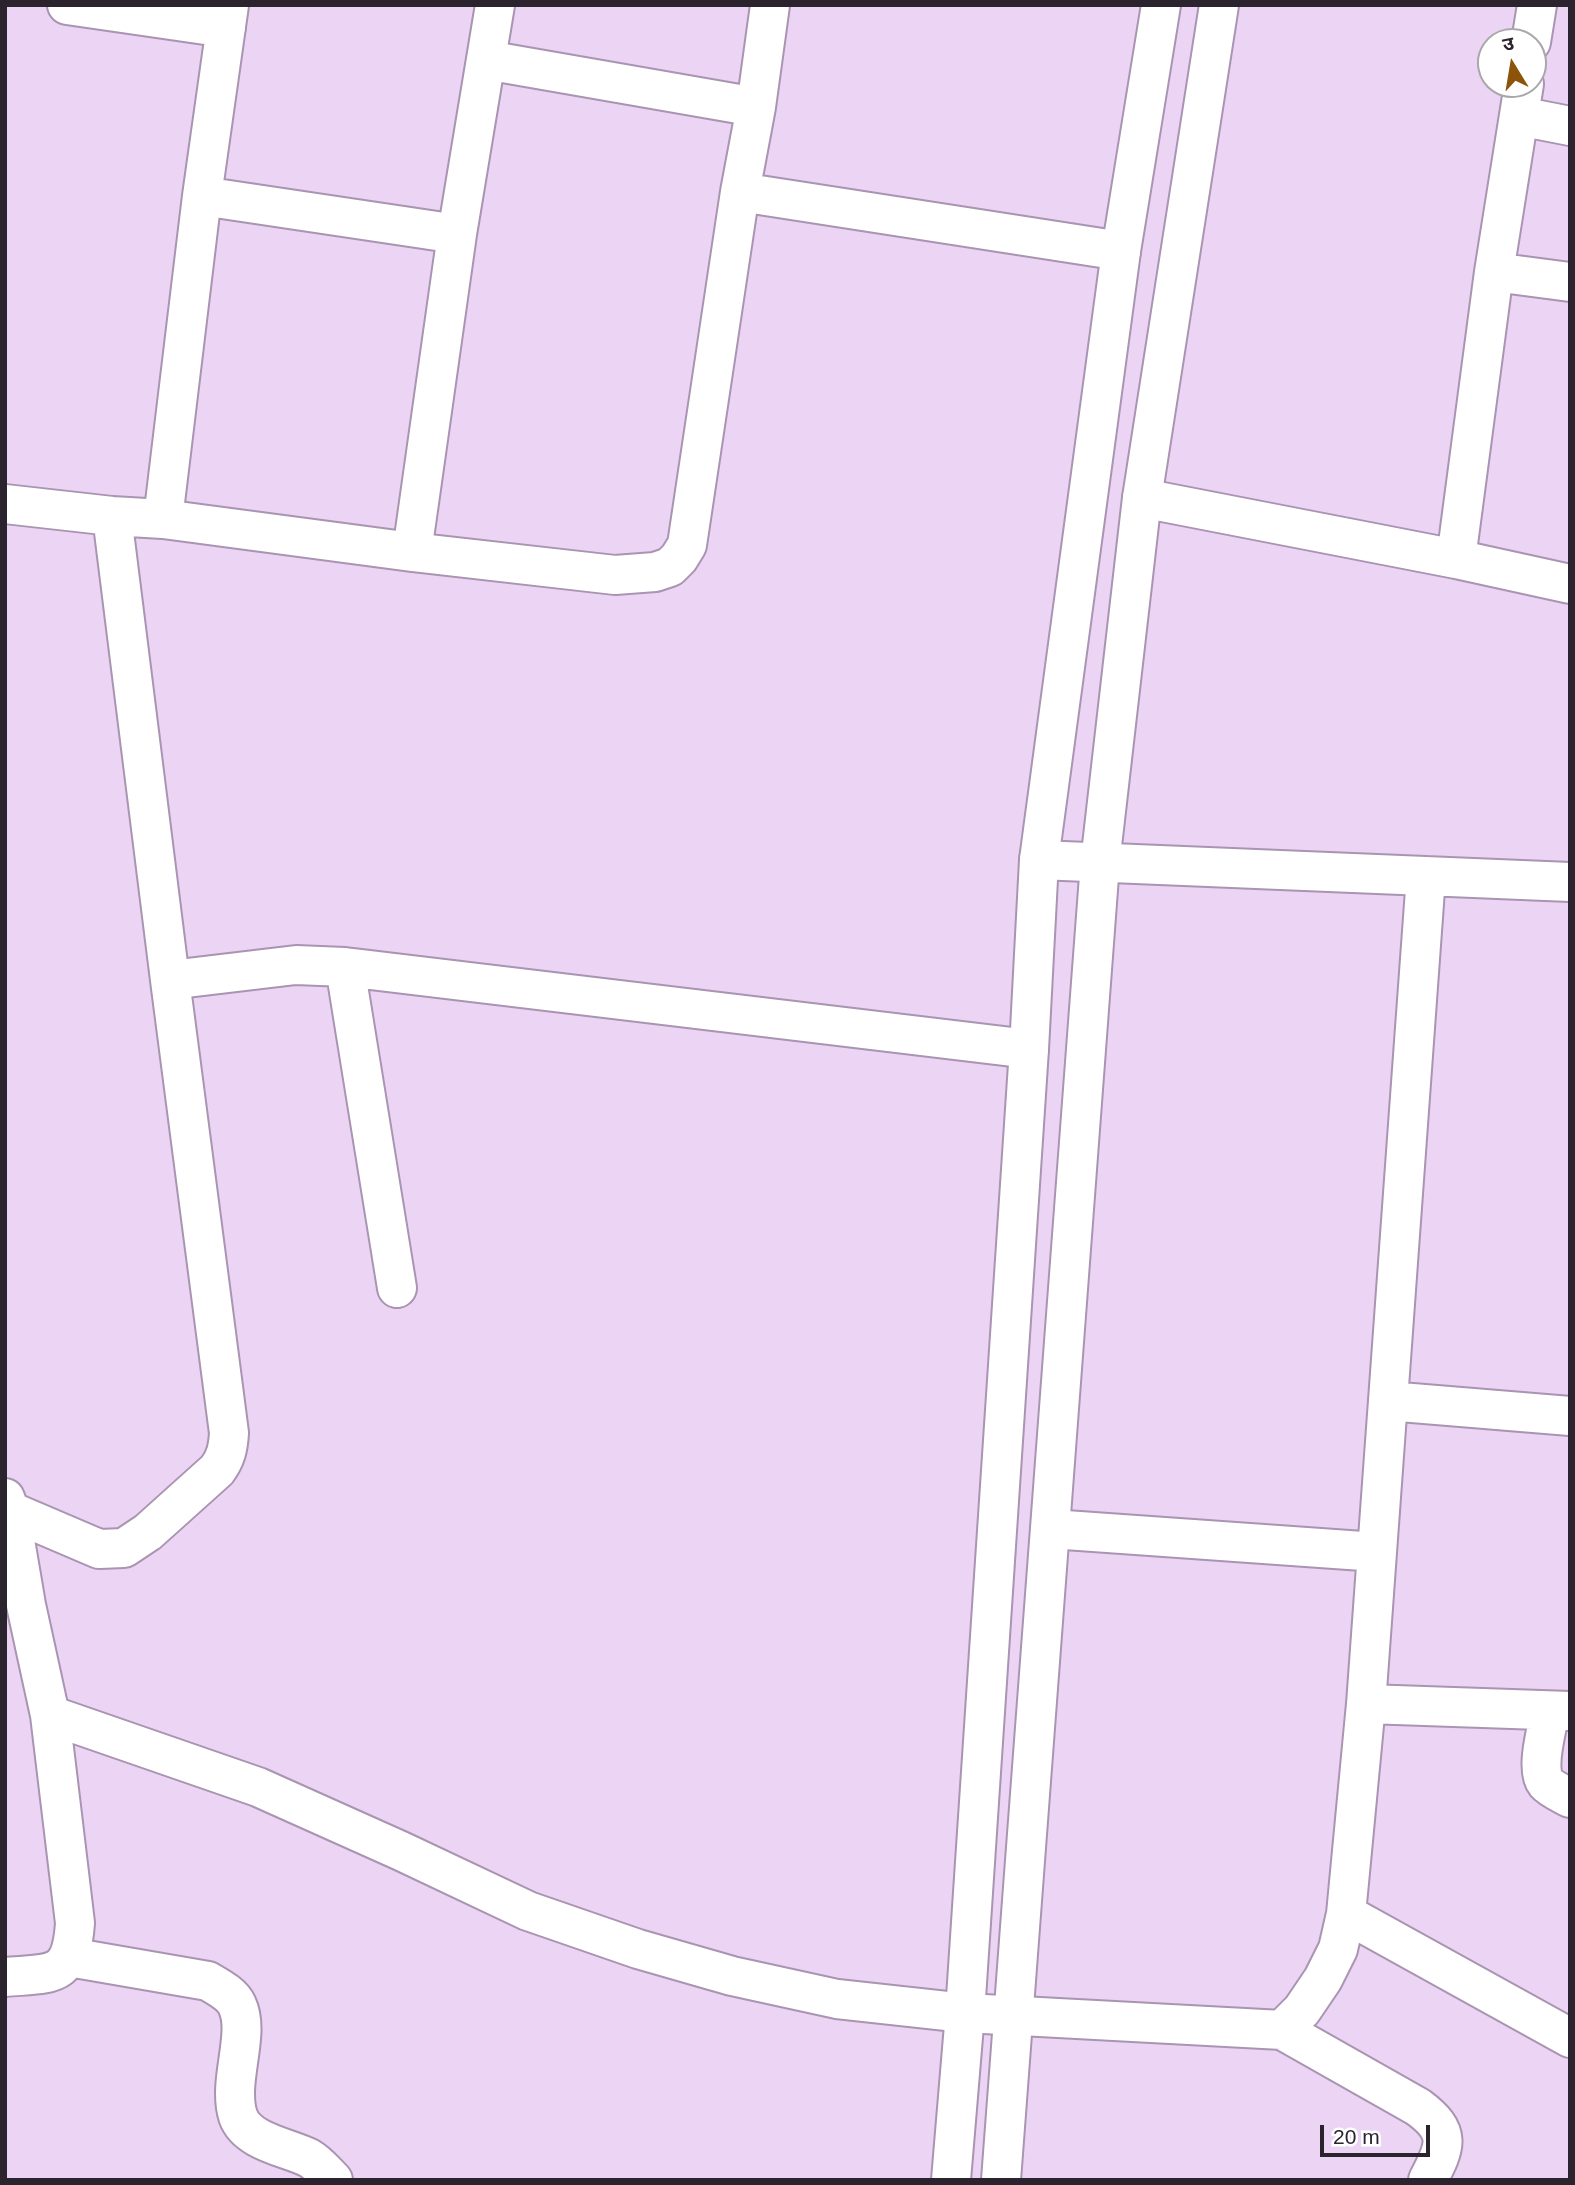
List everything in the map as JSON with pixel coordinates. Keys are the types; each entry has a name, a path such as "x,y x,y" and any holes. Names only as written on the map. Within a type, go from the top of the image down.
{"street":[{"path":"67,5 228,16 202,195 163,519"},
{"path":"412,552 457,233 495,5"},
{"path":"5,504 163,519 412,552 615,575 654,572 670,567 687,545 770,5"},
{"path":"951,2180 965,2013 1029,1049 1039,860 1121,251 1161,5"},
{"path":"1001,2180 1100,863 1143,498 1219,5"},
{"path":"1533,28 1536,5"},
{"path":"485,60 756,107"},
{"path":"1456,559 1494,272 1522,100 1570,126"},
{"path":"740,192 1121,251"},
{"path":"202,195 457,233"},
{"path":"1494,272 1570,282"},
{"path":"1143,498 1570,584"},
{"path":"8,1504 99,1549 124,1548 148,1532 217,1470 224,1461 228,1447 229,1433 112,516"},
{"path":"1039,860 1570,882"},
{"path":"1282,2030 1302,2010 1323,1979 1338,1949 1346,1914 1366,1704 1426,876"},
{"path":"170,980 296,965 345,967 1029,1049"},
{"path":"345,967 397,1288"},
{"path":"1388,1401 1570,1416"},
{"path":"5,1977 46,1974 64,1965 74,1946 75,1923 50,1715 8,1504"},
{"path":"1051,1529 1377,1552"},
{"path":"1366,1704 1560,1712 1541,1764 1542,1773 1546,1783 1570,1798"},
{"path":"50,1715 258,1787 528,1911 638,1949 732,1976 838,1999 965,2013 1282,2030 1433,2118 1441,2130 1442,2149 1428,2180"},
{"path":"1346,1914 1570,2038"},
{"path":"69,1957 208,1981 225,1991 237,2004 240,2020 240,2043 233,2093 239,2118 245,2129 255,2137 313,2160 333,2180"}]}
